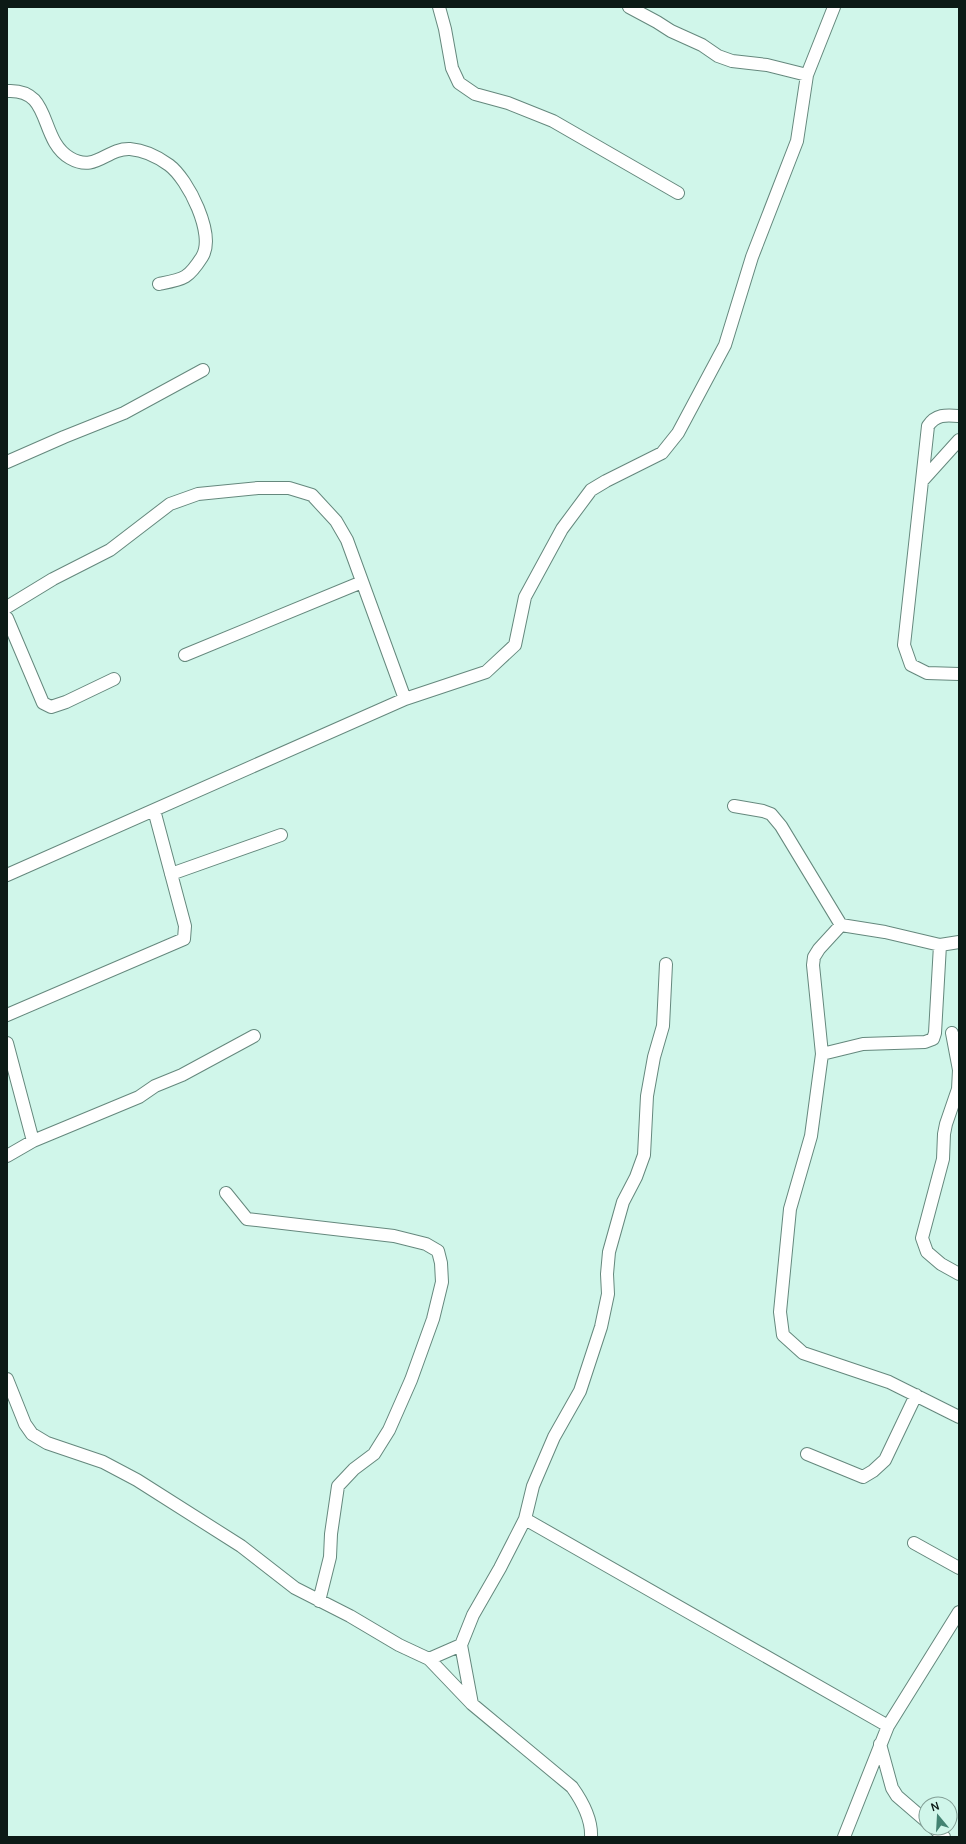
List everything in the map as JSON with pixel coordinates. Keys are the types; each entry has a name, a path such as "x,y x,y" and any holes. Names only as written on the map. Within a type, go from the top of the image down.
{"street":[{"path":"439,7 445,29 452,68 459,83 475,94 508,103 553,121 678,193"},
{"path":"629,7 671,31 696,42 718,56 732,61 767,65 807,76"},
{"path":"7,875 405,699 486,672 515,645 525,597 566,524 592,490 606,481 662,453 678,434 725,345 752,256 797,141 807,76 834,7"},
{"path":"7,91 16,90 30,94 40,107 53,141 63,154 78,163 91,163 128,149 143,151 169,165 184,180 200,211 206,235 206,252 196,267 183,279 158,284"},
{"path":"7,462 124,413 203,370"},
{"path":"959,416 942,415 932,419 928,426 904,645 911,665 927,674 959,674"},
{"path":"922,481 959,440"},
{"path":"7,607 53,579 110,550 170,504 198,494 258,488 288,488 312,495 336,521 347,540 405,699"},
{"path":"185,655 362,582"},
{"path":"7,618 43,703 51,707 66,702 114,679"},
{"path":"734,806 763,811 771,814 781,826 841,925 885,932 940,945 959,942"},
{"path":"7,1015 184,939 185,926 154,810"},
{"path":"171,874 280,835"},
{"path":"841,925 814,957 813,965 822,1054 811,1136 790,1209 780,1312 783,1335 803,1353 889,1382 959,1417"},
{"path":"932,1039 935,1033 940,945"},
{"path":"472,1704 461,1645 473,1615 500,1568 525,1519 533,1486 554,1437 580,1391 601,1327 608,1294 607,1274 609,1252 623,1202 636,1177 644,1155 647,1096 654,1057 663,1026 666,964"},
{"path":"822,1054 863,1044 925,1042 955,1032 959,1070 958,1089 946,1124 943,1159 922,1238 927,1252 941,1264 959,1274"},
{"path":"7,1156 33,1141 139,1097 155,1086 182,1075 254,1036"},
{"path":"7,1044 33,1141"},
{"path":"226,1192 246,1219 394,1236 426,1244 438,1251 441,1263 442,1282 432,1319 411,1380 389,1430 374,1454 354,1469 338,1486 331,1534 330,1557 319,1601"},
{"path":"7,1379 25,1424 32,1434 48,1443 103,1462 137,1480 241,1546 295,1588 350,1616 399,1645 428,1659 472,1704 572,1787 582,1801 592,1831 592,1837"},
{"path":"807,1454 863,1477 873,1471 885,1460 916,1395"},
{"path":"525,1519 888,1726"},
{"path":"914,1543 959,1568"},
{"path":"844,1837 888,1726 959,1612"},
{"path":"428,1659 461,1645"},
{"path":"880,1744 892,1788 897,1796 918,1814"}]}
